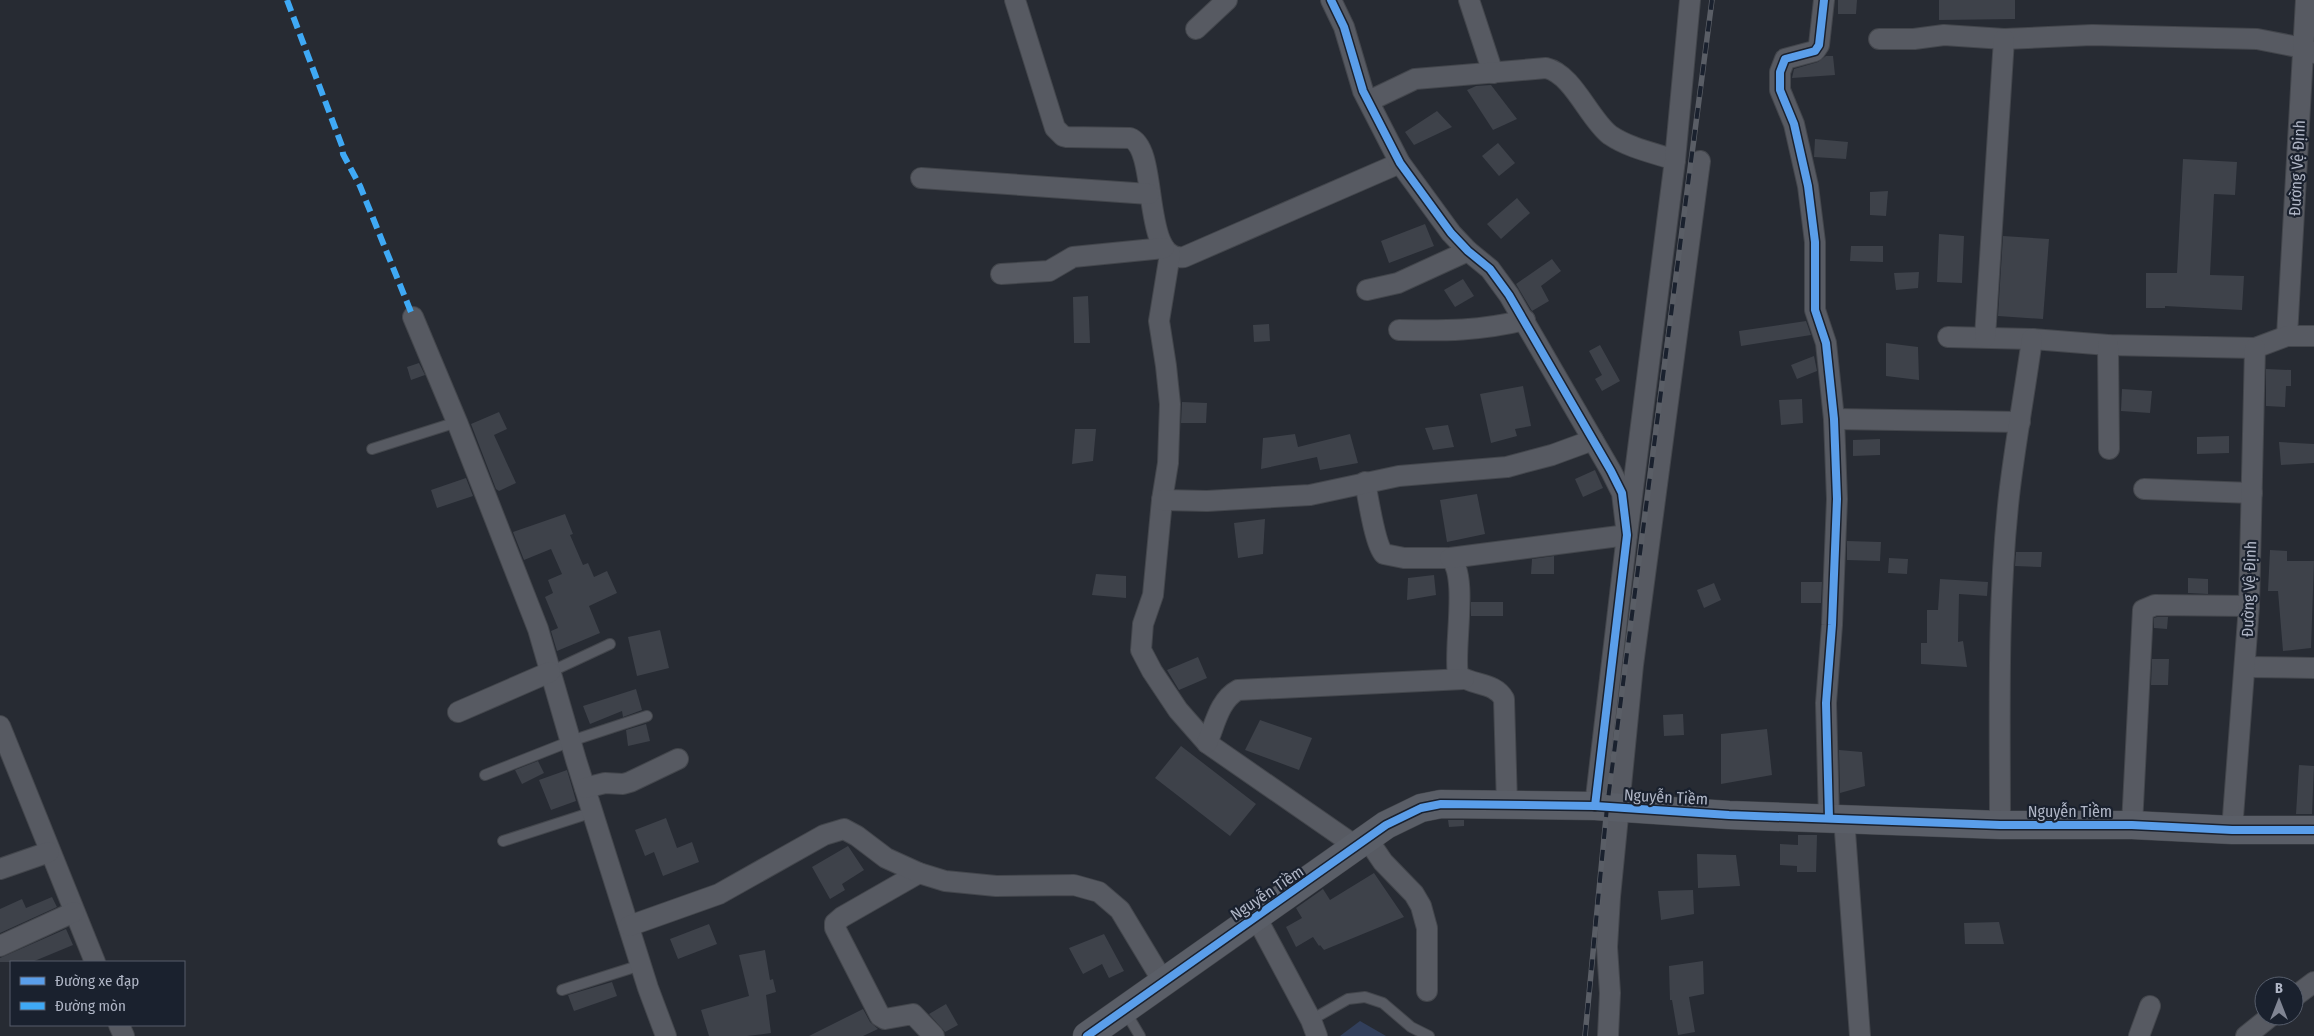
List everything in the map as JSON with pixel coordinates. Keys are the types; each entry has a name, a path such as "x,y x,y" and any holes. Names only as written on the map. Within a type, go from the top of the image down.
{"street":[{"path":"1015,0 1055,128 1063,136 1067,137 1130,138 1135,140 1142,150 1149,194 1167,251 1159,321 1170,404 1168,463 1162,500 1153,594 1143,624 1142,650 1152,671 1178,710 1207,743 1362,844 1383,862 1414,894 1421,906 1427,928 1427,991"},
{"path":"1196,29 1227,0"},
{"path":"1331,0 1344,27 1369,102 1400,163 1451,233 1468,251 1490,269 1525,320 1544,358 1593,440 1622,494 1626,535"},
{"path":"1469,0 1493,73"},
{"path":"1608,1036 1610,993 1607,947 1607,807 1626,535 1675,160 1690,0"},
{"path":"1824,0 1819,45 1815,51 1785,59 1780,72 1780,90 1798,137 1812,211 1816,310 1826,343 1834,419 1837,508 1832,625 1826,703 1860,1036"},
{"name":"Đường Vệ Định","path":"2287,336 2309,50 2306,0"},
{"path":"1879,39 1914,39 1944,35 2004,39 2120,35 2197,39 2257,39 2309,50"},
{"path":"1985,337 2004,39"},
{"path":"1369,102 1414,79 1546,68 1554,70 1609,134 1640,150 1675,160"},
{"path":"1607,807 1633,665 1700,161"},
{"path":"1001,274 1049,271 1073,257 1167,251 1184,257 1400,163"},
{"path":"921,178 1149,194"},
{"path":"1367,290 1398,283 1468,251"},
{"path":"413,317 457,422 538,629 585,788 641,965 666,1036"},
{"path":"1399,330 1446,331 1489,328 1525,320"},
{"path":"1948,337 2032,339 2108,345 2255,348 2287,336 2314,336"},
{"path":"2000,825 2001,642 2004,557 2009,496 2032,339"},
{"path":"2108,345 2109,449"},
{"name":"Đường Vệ Định","path":"2232,830 2246,667 2249,606 2255,348"},
{"path":"1834,419 2020,422"},
{"path":"1162,500 1207,501 1310,495 1365,482 1470,469 1507,467 1552,455 1593,440"},
{"path":"1365,482 1375,530 1381,552 1384,554 1404,558 1450,558 1626,535"},
{"path":"2144,489 2252,492"},
{"path":"1450,558 1455,564 1458,581 1460,613 1456,667 1458,675 1464,679 1496,689 1504,700 1507,805"},
{"path":"2132,825 2143,610 2155,605 2249,606"},
{"path":"2246,667 2314,668"},
{"path":"458,712 550,672"},
{"path":"1207,743 1226,699 1238,690 1464,679"},
{"path":"0,726 49,852 95,961"},
{"path":"585,788 605,783 622,784 630,782 678,759"},
{"name":"Nguyễn Tiềm","path":"1087,1036 1256,916 1362,844 1386,825 1421,808 1441,804 1607,807 2000,825 2132,825 2232,830 2314,830"},
{"path":"629,926 690,906 736,887 792,853 837,830 850,832 886,858 919,873 945,881 976,885 1074,884 1099,892 1120,910 1164,983"},
{"path":"0,869 49,852"},
{"path":"919,873 842,917 835,923 835,928 880,1016 885,1019 913,1014 934,1036"},
{"path":"0,946 74,912"},
{"path":"1256,916 1314,1028"},
{"path":"2139,1036 2150,1006"},
{"path":"2246,1036 2258,1026"}],"lane":[{"path":"372,449 457,422"},
{"path":"550,672 610,644"},
{"path":"485,775 571,741 647,716"},
{"path":"503,841 593,812"},
{"path":"562,990 641,965"},
{"path":"1314,1028 1348,999 1366,997 1383,1003 1411,1027 1429,1036"},
{"path":"1125,1010 1140,1036"}],"water":[{"path":"1360,1021 1386,1036 1340,1036"}],"building":[{"path":"1838,0 1857,0 1856,14 1838,14"},
{"path":"1939,0 2015,0 2015,19 1939,20"},
{"path":"1826,56 1833,56 1835,75 1792,78 1794,69 1818,62"},
{"path":"1491,85 1517,119 1493,130 1467,90 1476,86"},
{"path":"1437,111 1452,127 1414,145 1405,132"},
{"path":"1815,139 1848,142 1846,159 1814,157"},
{"path":"1498,143 1515,163 1499,176 1482,156"},
{"path":"2183,159 2237,162 2235,195 2214,194 2210,275 2244,276 2242,310 2165,306 2165,308 2146,308 2146,273 2177,273"},
{"path":"1888,191 1886,216 1870,215 1870,192"},
{"path":"1517,198 1530,213 1501,239 1487,224"},
{"path":"1425,224 1434,246 1389,263 1381,241"},
{"path":"1939,234 1964,236 1962,283 1937,282"},
{"path":"2003,236 2049,239 2043,319 1998,316"},
{"path":"1851,246 1883,246 1883,262 1850,261"},
{"path":"1552,259 1561,271 1541,286 1549,301 1532,311 1516,284"},
{"path":"1919,272 1918,288 1896,290 1894,273"},
{"path":"1463,279 1474,296 1455,307 1444,290"},
{"path":"1088,296 1090,343 1074,343 1073,297"},
{"path":"1806,321 1811,335 1741,346 1739,331"},
{"path":"1269,324 1270,341 1254,342 1253,325"},
{"path":"1886,343 1918,347 1919,380 1886,376"},
{"path":"1600,345 1620,381 1602,391 1595,379 1602,375 1589,351"},
{"path":"1814,356 1817,371 1797,379 1791,365"},
{"path":"419,363 425,375 411,380 407,367"},
{"path":"2266,369 2291,370 2291,386 2286,386 2285,407 2266,406"},
{"path":"1523,386 1531,426 1515,429 1517,436 1491,443 1480,394"},
{"path":"2122,389 2152,391 2150,413 2121,411"},
{"path":"1802,399 1803,423 1781,425 1779,400"},
{"path":"1182,402 1207,403 1206,423 1181,423"},
{"path":"499,412 507,429 494,435 516,483 499,491 496,489 471,424"},
{"path":"1448,425 1454,447 1433,450 1425,428"},
{"path":"1075,429 1096,429 1093,461 1072,464"},
{"path":"1295,434 1298,447 1350,434 1358,463 1320,470 1317,457 1261,469 1263,438"},
{"path":"2229,436 2229,453 2197,454 2197,437"},
{"path":"1880,439 1880,455 1853,456 1853,440"},
{"path":"2279,442 2314,444 2314,463 2281,465"},
{"path":"1595,470 1603,488 1583,497 1575,479"},
{"path":"466,478 473,496 437,508 431,490"},
{"path":"1477,494 1485,534 1447,542 1440,500"},
{"path":"565,514 573,534 570,535 583,565 588,563 594,577 607,571 617,593 589,606 600,633 557,651 551,631 558,628 545,597 553,593 548,580 562,574 551,549 524,560 513,532"},
{"path":"1265,519 1263,554 1238,558 1234,523"},
{"path":"1847,541 1881,542 1880,561 1847,560"},
{"path":"2270,550 2287,551 2287,561 2314,561 2311,648 2283,651 2278,591 2268,591"},
{"path":"2016,552 2042,552 2041,567 2015,566"},
{"path":"1554,556 1554,574 1531,574 1532,559"},
{"path":"1889,558 1908,559 1907,574 1888,573"},
{"path":"1096,574 1126,576 1126,598 1092,595"},
{"path":"1434,575 1436,595 1407,600 1408,578"},
{"path":"2188,578 2208,579 2208,594 2188,593"},
{"path":"1940,579 1988,582 1987,596 1959,594 1958,642 1963,641 1967,667 1921,664 1921,643 1927,643 1927,610 1938,610"},
{"path":"1801,582 1822,582 1821,603 1801,603"},
{"path":"1714,583 1721,600 1704,608 1697,590"},
{"path":"1471,602 1503,602 1503,616 1471,616"},
{"path":"2168,617 2167,629 2154,628 2154,618"},
{"path":"660,630 669,668 637,676 628,637"},
{"path":"1198,657 1207,678 1179,690 1167,670"},
{"path":"2152,659 2169,659 2168,685 2151,685"},
{"path":"636,689 642,710 623,717 622,711 590,724 583,706"},
{"path":"1683,714 1684,735 1664,736 1663,715"},
{"path":"1260,720 1312,738 1299,770 1245,750"},
{"path":"646,724 650,741 628,746 626,730"},
{"path":"1767,729 1772,775 1721,784 1721,734"},
{"path":"1181,746 1256,804 1230,836 1155,778"},
{"path":"1839,750 1862,752 1865,786 1840,793"},
{"path":"538,761 544,773 522,784 515,770"},
{"path":"2299,765 2314,766 2312,814 2296,814"},
{"path":"567,770 576,801 551,810 539,780"},
{"path":"666,818 677,848 692,842 699,862 663,876 654,852 645,856 635,830"},
{"path":"1448,820 1464,820 1464,826 1449,827"},
{"path":"1798,835 1817,835 1816,872 1797,872 1797,866 1780,865 1780,844 1798,845"},
{"path":"848,846 864,870 842,884 845,890 830,899 812,867"},
{"path":"1697,854 1736,855 1740,886 1698,888"},
{"path":"1374,873 1404,917 1324,950 1313,937 1296,947 1286,927 1302,918 1296,908 1323,889 1330,900"},
{"path":"1693,890 1694,914 1661,920 1658,891"},
{"path":"52,897 57,907 0,933 0,909 22,899 26,908"},
{"path":"1999,922 2004,944 1965,944 1964,923"},
{"path":"709,924 717,944 678,959 670,939"},
{"path":"66,929 73,945 34,961 0,962 0,958"},
{"path":"1104,934 1124,971 1109,978 1102,964 1083,974 1069,948"},
{"path":"765,950 770,980 773,979 776,992 766,995 771,1033 747,1036 709,1036 701,1010 749,996 739,955"},
{"path":"1703,961 1704,994 1689,997 1695,1032 1678,1035 1672,1000 1670,1000 1669,966"},
{"path":"612,982 617,996 574,1011 568,995"},
{"path":"946,1004 958,1025 945,1032 929,1014"},
{"path":"863,1009 870,1022 878,1029 863,1036 809,1036"}],"railway":[{"path":"1585,1036 1607,807 1712,0"}],"marked path":[{"path":"287,0 342,146 343,154 360,186 413,317"}],"cycle path":[{"path":"1331,0 1344,27 1363,91 1400,163 1451,233 1468,251 1490,269 1509,295 1622,493 1627,535 1595,806"},
{"path":"1824,0 1819,45 1815,51 1785,59 1780,72 1780,90 1794,124 1808,186 1815,242 1815,310 1826,343 1834,419 1837,499 1832,625 1826,703 1829,818"},
{"path":"1087,1036 1386,825 1421,808 1441,804 1595,806 1729,815 2000,825 2132,825 2232,830 2314,830"}]}
